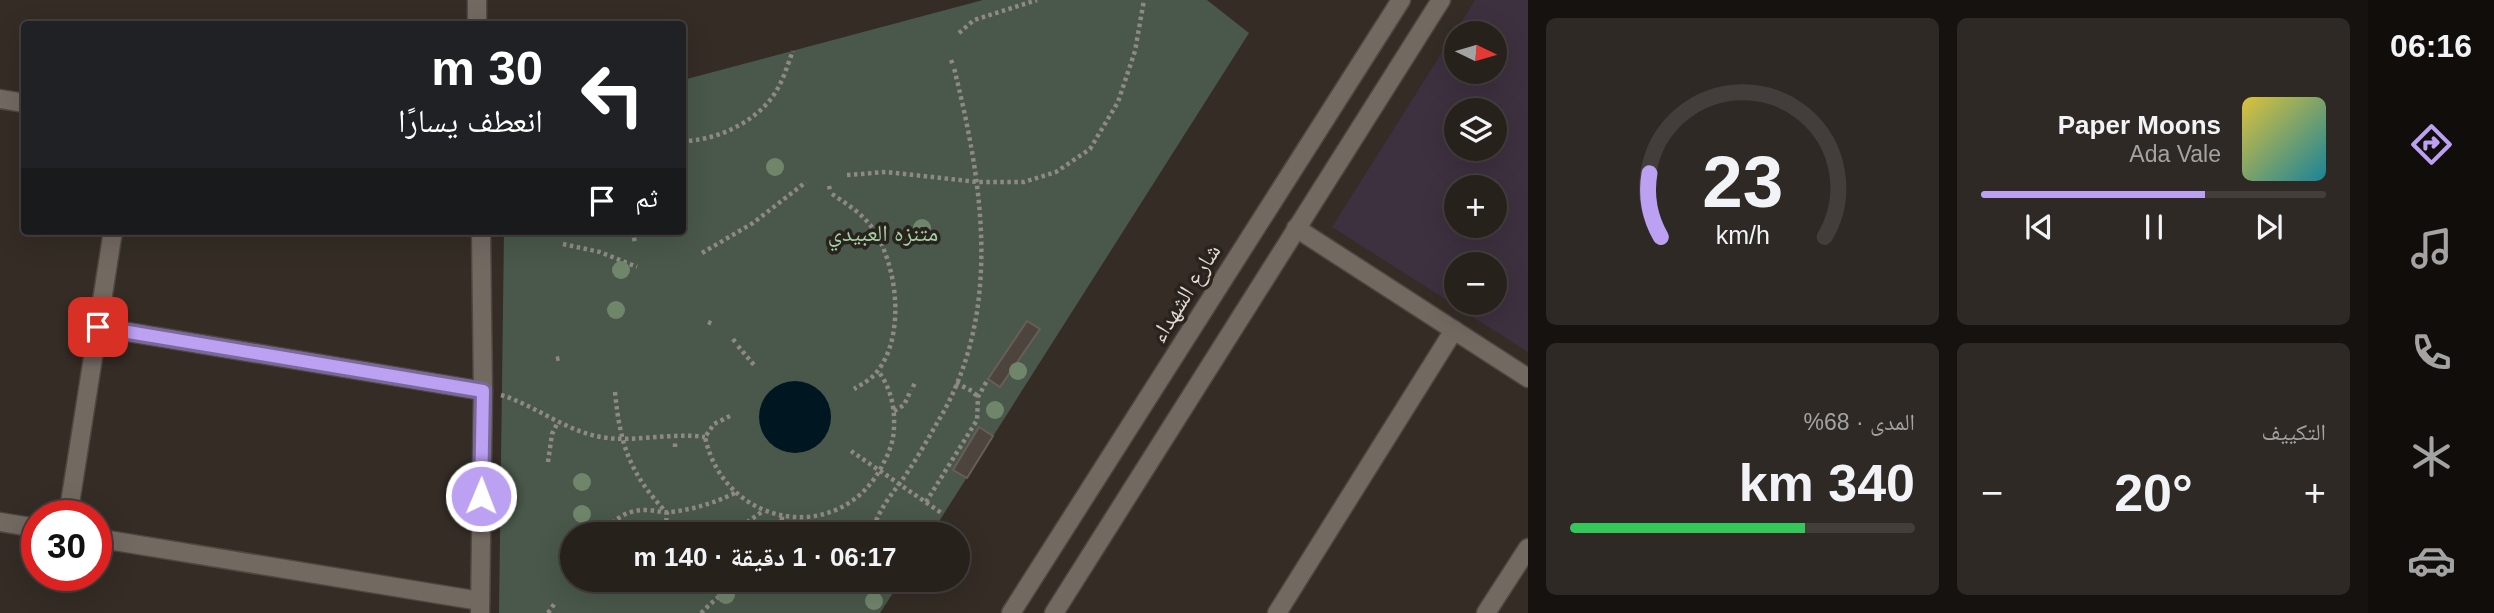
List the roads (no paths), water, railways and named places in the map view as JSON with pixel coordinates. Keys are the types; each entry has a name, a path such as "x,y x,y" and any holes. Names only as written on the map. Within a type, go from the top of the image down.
{"street":[{"path":"477,0 477,21"},
{"name":"شارع الشهداء","path":"1011,613 1401,0"},
{"path":"1054,613 1441,0"},
{"path":"0,99 21,102"},
{"path":"1296,228 1528,378"},
{"path":"71,500 112,235"},
{"path":"112,541 480,607 483,391 481,235"},
{"path":"98,327 483,391"},
{"path":"1277,613 1454,330"},
{"path":"0,522 21,525"},
{"path":"1486,613 1528,548"}],"water":[{"path":"795,381 815,387 825,397 831,417 825,437 815,447 795,453 775,447 765,437 759,417 765,397 775,387"}],"park label":[{"name":"متنزه العبيدي","path":"883,233"}]}
